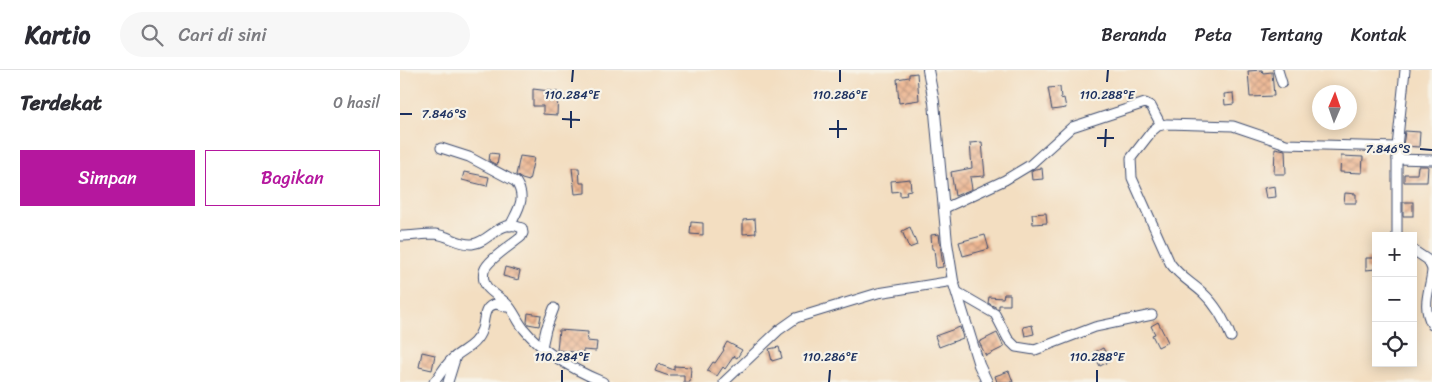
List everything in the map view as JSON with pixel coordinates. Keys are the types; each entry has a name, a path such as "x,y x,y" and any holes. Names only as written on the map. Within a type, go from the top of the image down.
{"street":[{"path":"928,70 934,102 947,243 953,281 979,365 987,382"},
{"path":"1278,70 1282,83"},
{"path":"1397,232 1397,147 1404,70"},
{"path":"945,208 1004,180 1030,165 1072,127 1145,103 1151,106 1161,125"},
{"path":"1231,337 1225,323 1205,294 1178,274 1170,263 1132,178 1131,158 1152,131 1161,125 1233,126 1286,144 1397,147"},
{"path":"441,148 469,158 516,182 520,190 522,202 510,226"},
{"path":"1397,160 1432,160"},
{"path":"400,236 436,234 461,243 473,244 482,241 498,229 510,226 522,228 523,233 512,245 492,260 485,268 483,279 489,290 511,308 522,327 533,340 570,367 603,382"},
{"path":"1417,253 1428,260 1432,270 1426,293 1426,308 1432,325"},
{"path":"724,382 779,330 796,318 878,293 953,281"},
{"path":"957,292 995,314 1008,339 1016,347 1029,350 1035,350 1095,327 1152,315"},
{"path":"434,382 452,359 478,338 482,330 485,312 489,306 496,304 511,308"},
{"path":"542,347 554,308"},
{"path":"448,382 456,356"}],"building":[{"path":"1262,70 1263,73 1272,72 1274,96 1250,97 1248,71"},
{"path":"917,73 919,100 899,103 897,79 909,77 909,74"},
{"path":"1060,87 1061,99 1064,98 1066,108 1052,110 1048,88"},
{"path":"533,89 558,92 557,115 543,114 543,106 533,106"},
{"path":"1233,93 1234,104 1225,105 1224,94"},
{"path":"1405,131 1420,132 1419,147 1403,146"},
{"path":"982,142 985,176 970,177 972,189 955,196 951,172 972,168 970,143"},
{"path":"1275,148 1285,150 1286,174 1274,174"},
{"path":"490,153 499,154 497,165 489,161"},
{"path":"520,156 534,158 529,181 516,175"},
{"path":"1341,156 1363,157 1362,173 1340,172"},
{"path":"1418,166 1428,166 1427,182 1404,182 1404,174 1417,174"},
{"path":"572,168 579,168 580,183 585,183 585,193 575,194"},
{"path":"1042,168 1043,179 1032,180 1031,171"},
{"path":"464,172 489,177 487,186 462,180"},
{"path":"910,179 911,190 906,191 907,195 900,196 900,191 892,192 891,181"},
{"path":"1275,186 1276,197 1266,198 1264,188"},
{"path":"1345,193 1356,194 1356,203 1344,203"},
{"path":"1403,202 1413,202 1413,216 1403,216"},
{"path":"1046,213 1047,223 1033,224 1032,214"},
{"path":"755,219 756,233 743,234 743,220"},
{"path":"691,222 703,223 703,235 690,234"},
{"path":"910,227 917,245 909,248 902,231"},
{"path":"939,234 943,267 936,268 931,235"},
{"path":"985,235 989,249 963,256 959,242"},
{"path":"1366,258 1372,258 1372,269 1366,270"},
{"path":"505,267 520,271 518,280 503,276"},
{"path":"1004,294 1010,294 1010,305 999,305 999,309 988,303 989,297 1003,298"},
{"path":"528,313 541,315 539,326 528,324"},
{"path":"1158,322 1168,342 1158,347 1152,335 1155,334 1151,326"},
{"path":"1032,325 1034,334 1025,336 1023,327"},
{"path":"960,327 963,338 939,347 935,336"},
{"path":"559,330 588,332 587,341 597,342 596,351 583,350 583,353 557,350"},
{"path":"997,333 1004,347 986,356 979,342"},
{"path":"727,342 742,350 737,358 734,356 725,369 723,367 717,376 707,371 724,350"},
{"path":"779,347 782,358 772,361 769,349"},
{"path":"1103,348 1110,361 1100,366 1093,353"},
{"path":"422,352 435,355 432,370 419,367"},
{"path":"658,364 674,370 674,366 691,367 690,382 684,382 684,375 669,376 655,371"},
{"path":"1009,371 1013,382 997,382 995,376"}]}
